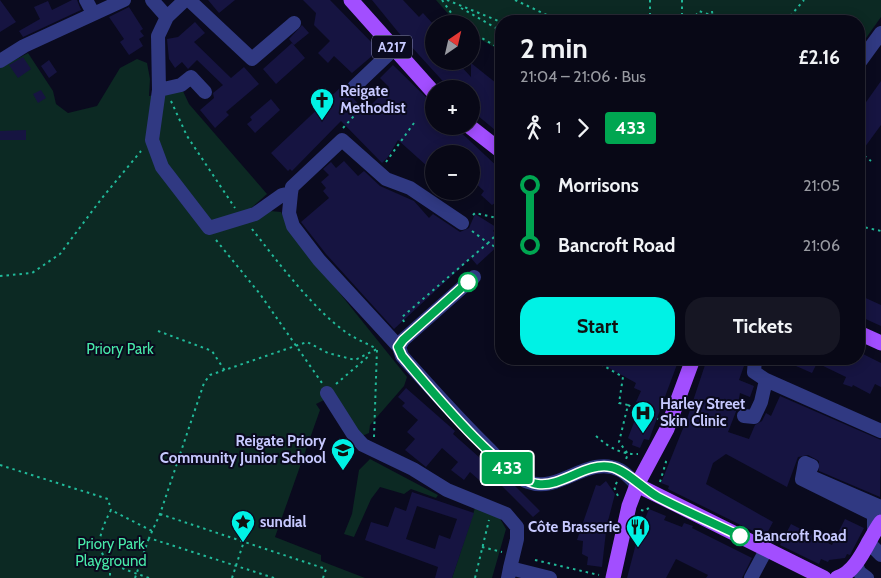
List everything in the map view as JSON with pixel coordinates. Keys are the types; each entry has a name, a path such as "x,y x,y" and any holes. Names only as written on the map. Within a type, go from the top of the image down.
{"main road":[{"name":"A217","path":"351,0 425,83"},
{"path":"480,134 495,146"},
{"path":"865,336 881,344"},
{"path":"613,578 629,506 638,484 669,424 688,365"},
{"path":"638,484 658,497 824,578"},
{"path":"629,506 640,497 658,497"},
{"path":"838,578 848,573 856,564 874,532"}],"street":[{"path":"86,0 93,14"},
{"path":"0,60 24,46 124,0"},
{"path":"152,0 167,17"},
{"path":"185,0 167,17 158,36 162,90 152,140 162,167 209,228 255,214 282,195 291,193"},
{"path":"188,0 252,58 294,23"},
{"path":"865,55 881,33"},
{"path":"354,87 394,49"},
{"path":"162,90 181,85 191,77 205,92"},
{"path":"462,223 410,188 386,179 342,140 292,187 289,213 293,226 319,260 394,342 402,356 456,417 519,477 529,483 540,484 598,466 622,471 638,484"},
{"path":"394,342 403,340 474,277"},
{"path":"744,416 754,417 761,402 758,370"},
{"path":"758,370 881,431"},
{"path":"327,393 353,434 363,445 413,469 447,490 506,514 517,527 511,567 550,578"},
{"path":"881,507 811,477 809,472 812,466 805,463 802,479 874,516 874,532 881,555"},
{"path":"751,578 766,550"},
{"path":"856,564 859,572 867,578"}],"path":[{"path":"442,0 452,15"},
{"path":"444,4 447,0 495,28"},
{"path":"515,0 547,15"},
{"path":"650,0 650,15"},
{"path":"682,0 682,15"},
{"path":"791,15 804,0"},
{"path":"455,4 495,20"},
{"path":"696,15 699,11 709,15"},
{"path":"480,37 495,46"},
{"path":"342,140 343,126 363,106 365,94 370,86 368,75"},
{"path":"162,90 187,136 243,218 290,277 329,317 349,334 377,349"},
{"path":"377,170 390,158 414,123"},
{"path":"0,276 32,272 60,254 125,169 152,140"},
{"path":"865,156 871,161"},
{"path":"462,223 467,224 475,213 495,218"},
{"path":"462,223 478,237 495,246"},
{"path":"865,227 881,231"},
{"path":"209,228 296,344 327,393 377,349"},
{"path":"394,342 405,322 402,317 495,236"},
{"path":"158,331 212,351 225,371"},
{"path":"135,578 149,538 160,514 204,383 210,375 296,344 307,342 328,353 355,360 377,349"},
{"path":"374,451 377,349"},
{"path":"602,365 623,377 619,403 669,424"},
{"path":"622,471 628,454 619,442 628,406"},
{"path":"0,464 108,499 111,510 99,539 100,552 110,569 110,578"},
{"path":"475,578 492,508"},
{"path":"111,510 152,531"},
{"path":"160,514 326,569 323,578"},
{"path":"232,578 246,535"},
{"path":"149,538 274,578"},
{"path":"482,546 511,567 613,578"},
{"path":"106,561 149,578"}],"green space":[{"path":"436,0 881,0 881,17 865,40 865,15 495,15 495,48 480,39 480,15 449,15"},
{"name":"Priory Park","path":"28,53 53,91 56,104 68,113 97,106 120,68 137,59 147,63 150,79 149,96 182,89 189,104 267,194 250,209 281,212 289,230 407,377 404,386 370,425 369,433 362,436 334,395 316,404 320,410 275,537 321,555 321,561 365,578 0,578 0,68"},
{"path":"370,459 438,495 436,498 411,489 404,494 380,487 371,499 354,537 344,534 352,514 359,470"},
{"path":"475,508 498,515 506,529 492,578 452,578"}],"building":[{"path":"0,0 16,22 0,32"},
{"path":"72,0 77,0 81,10 23,37 19,31 40,19 34,7 48,1 52,10"},
{"path":"208,0 235,0 219,13"},
{"path":"303,0 330,0 379,50 352,73 334,56 328,63 318,53 330,41 314,25 316,13"},
{"path":"372,0 403,0 419,17 423,13 425,15 425,62"},
{"path":"129,7 143,29 140,31 144,36 139,39 143,46 129,55 120,42 124,39 109,17"},
{"path":"195,22 205,33 194,42 231,78 244,67 259,84 226,112 229,115 215,128 200,110 214,98 213,93 223,85 197,60 188,69 182,62 175,68 169,59 167,39 178,37"},
{"path":"302,25 309,33 294,45 289,39"},
{"path":"292,43 305,58 276,84 263,69"},
{"path":"23,57 31,69 18,78 9,65"},
{"path":"49,60 57,72 49,78 41,66"},
{"path":"393,65 425,96 425,135 464,135 474,145 425,145 425,164 398,140 382,163 341,121 292,171 290,169 288,171 271,153 342,86 365,111 389,87 380,78"},
{"path":"433,70 464,70 471,77 471,70 480,70 495,82 495,130 480,118 480,80 442,80"},
{"path":"881,81 881,125 865,147 865,104"},
{"path":"41,90 46,98 38,103 33,94"},
{"path":"271,99 280,110 255,133 247,124 252,120 250,117"},
{"path":"26,130 26,140 0,140 0,131"},
{"path":"480,150 495,164 495,203 492,205 481,195 484,191 480,187"},
{"path":"344,161 358,176 364,171 380,186 414,201 429,218 433,214 460,232 469,228 475,214 495,226 493,231 495,233 495,248 477,265 471,258 394,329 326,254 301,222 329,198 323,191 326,188 321,182 329,175 323,169 331,162 336,168"},
{"path":"865,298 881,305 881,326 865,319"},
{"path":"865,355 881,363 881,387 875,384 870,394 853,385 852,387 843,384 846,377 821,365 865,365"},
{"path":"604,365 677,365 649,440 644,439 640,448 632,445 633,441 628,438 641,404 636,402 641,391 634,388 636,383"},
{"path":"705,365 744,365 739,380 754,386 750,397 740,393 737,409 728,432 749,439 755,425 762,421 766,413 771,416 780,396 881,440 880,497 819,471 819,461 808,455 798,457 787,487 726,454 713,463 706,484 773,522 765,537 668,489 669,486 661,483 688,416"},
{"path":"797,365 816,365 812,373"},
{"path":"406,388 455,431 453,434 497,473 498,471 513,484 540,511 533,517 493,477 486,486 470,472 464,480 451,470 458,462 442,448 426,467 405,450 415,439 407,432 418,420 402,406 405,403 398,397"},
{"path":"606,481 615,494 608,521 610,522 606,531 602,567 587,565 588,557 582,554 583,541 577,540 596,485 600,486"},
{"path":"412,492 474,513 452,578 435,578 438,567 365,540 371,522 388,527 395,507 406,511","holes":["417,506 457,519 450,539 439,535 435,549 406,539"]},
{"path":"649,509 666,516 664,520 682,527 684,523 693,526 692,528 752,558 742,578 706,578 708,575 676,559 666,578 627,578 638,536"},
{"path":"845,519 864,528 850,555 847,554 845,558 829,560 828,562 821,559 819,564 780,545 791,524 832,545"}],"bus line":[{"name":"433","path":"468,282 403,340 398,347 402,356 456,417 507,468 529,483 540,484 550,483 598,466 612,467 622,471 658,497 740,536"}],"place":[{"name":"Reigate Methodist","path":"322,121"},
{"name":"Harley Street Skin Clinic","path":"643,434"},
{"name":"Reigate Priory Community Junior School","path":"343,471"},
{"name":"Bancroft Road","path":"740,536"},
{"name":"sundial","path":"243,543"},
{"name":"Côte Brasserie","path":"638,548"}],"park label":[{"name":"Priory Park Playground","path":"111,552"}]}
